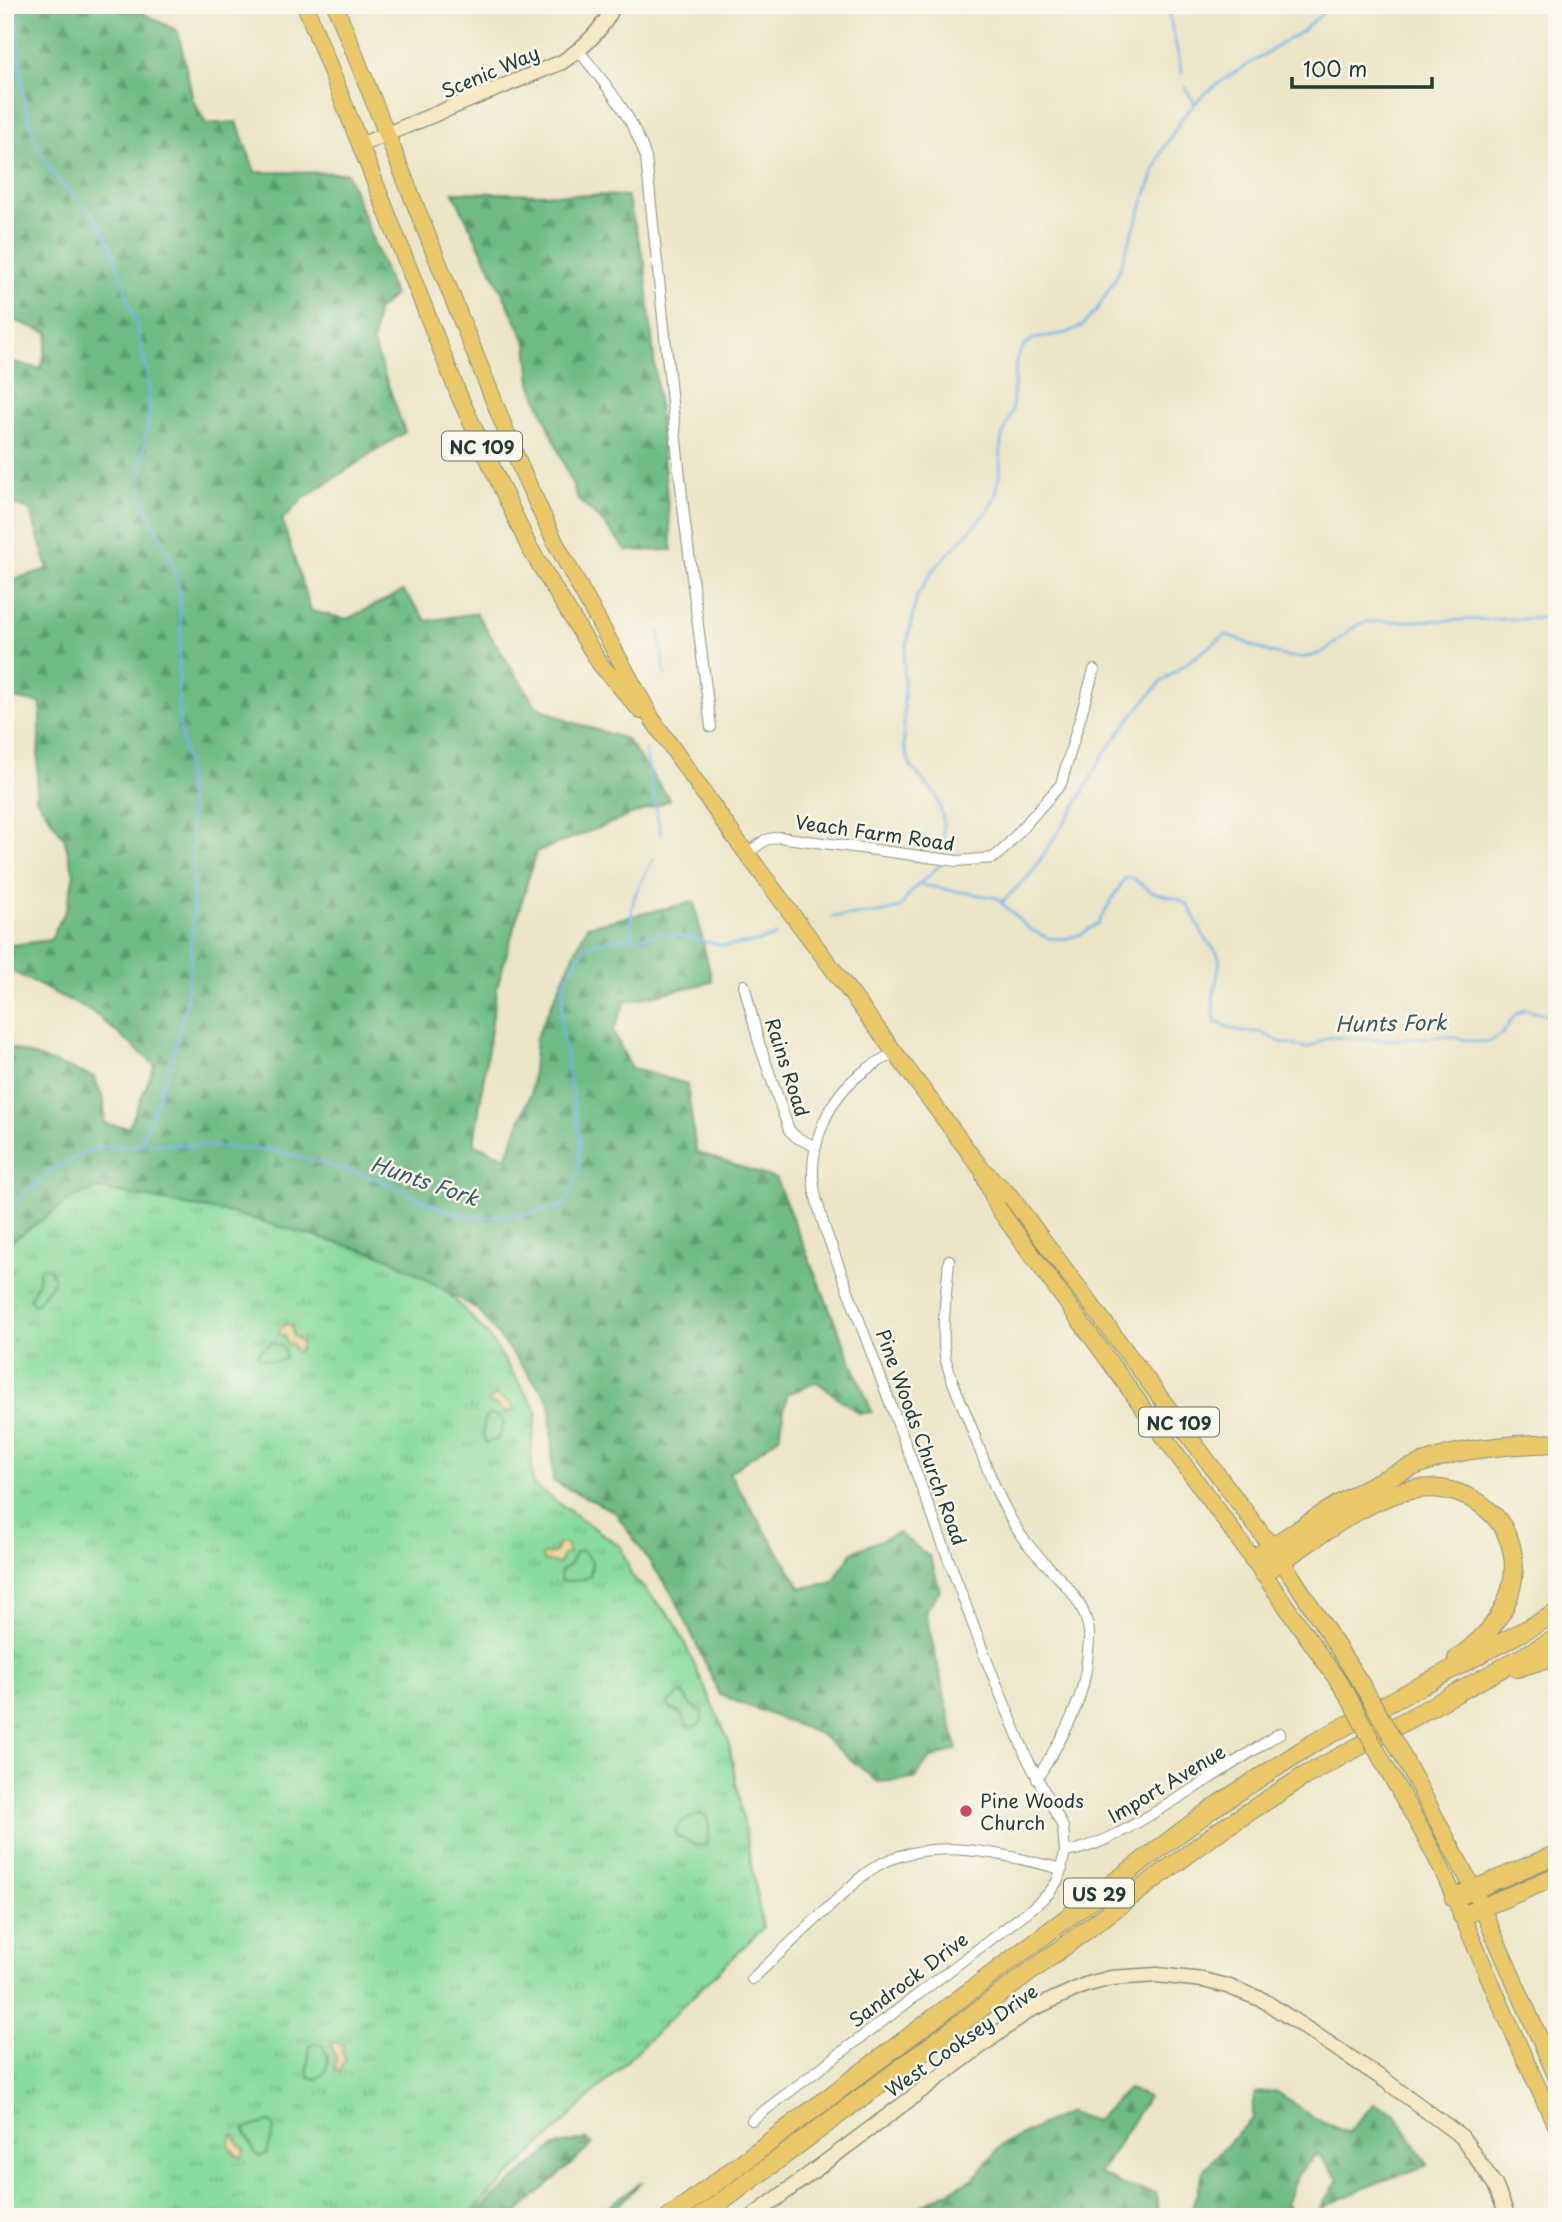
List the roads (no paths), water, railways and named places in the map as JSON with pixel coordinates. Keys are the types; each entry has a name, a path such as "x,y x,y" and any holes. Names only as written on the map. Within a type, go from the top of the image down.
{"highway":[{"path":"1277,1554 1360,1491 1409,1468 1465,1451 1557,1443"},
{"path":"1258,1566 1371,1504 1408,1490 1438,1487 1461,1492 1489,1508 1504,1529 1512,1554 1513,1580 1506,1605 1469,1650 1423,1685"},
{"name":"US 29","path":"670,2217 1213,1808 1312,1744 1557,1614"},
{"name":"US 29","path":"701,2217 1219,1831 1303,1777 1557,1638"},
{"path":"1465,1688 1536,1662 1557,1658"},
{"path":"1454,1898 1557,1854"},
{"path":"1462,1916 1557,1876"}],"main road":[{"name":"NC 109","path":"305,5 460,398 529,547 600,664 638,709 652,719"},
{"name":"NC 109","path":"335,5 522,471 555,542 652,719 747,854 980,1167 1011,1197 1277,1554 1364,1688 1474,1889 1557,2078"},
{"name":"NC 109","path":"980,1167 998,1208 1258,1566 1346,1694 1419,1825 1454,1898 1515,2041 1557,2127"}],"street":[{"name":"Scenic Way","path":"360,145 562,62 579,51 608,18 614,5"},
{"path":"579,51 625,111 646,158 684,515 711,727"},
{"name":"Veach Farm Road","path":"747,854 765,840 779,837 957,861 993,858 1061,784 1094,670"},
{"name":"Rains Road","path":"744,985 759,1043 789,1130 816,1147"},
{"name":"Pine Woods Church Road","path":"896,1052 862,1073 842,1092 828,1113 816,1147 814,1185 825,1229 984,1654 1022,1747 1063,1827 1065,1852"},
{"path":"949,1260 943,1338 946,1359 956,1389 1013,1520 1024,1538 1070,1592 1089,1627 1088,1660 1080,1702 1037,1779"},
{"name":"Import Avenue","path":"1065,1852 1095,1845 1123,1830 1194,1789 1280,1733"},
{"path":"752,1979 859,1878 888,1858 919,1851 989,1852 1062,1869"},
{"name":"Sandrock Drive","path":"751,2120 1031,1909 1055,1886 1065,1852"},
{"name":"West Cooksey Drive","path":"752,2217 1028,2011 1085,1985 1111,1978 1146,1975 1203,1980 1263,2000 1376,2074 1462,2137 1495,2185 1508,2217"}],"waterway":[{"path":"17,5 24,95 35,138 56,177 93,214 103,230 115,258 136,327 150,404 142,466 142,491 174,568 179,596 179,710 186,764 193,877 191,962 180,1030 141,1144"},
{"path":"1167,5 1182,73"},
{"path":"943,853 943,817 936,795 911,767 904,746 904,658 917,596 933,570 988,511 996,495 1001,440 1012,412 1016,361 1024,346 1033,339 1066,333 1082,326 1096,311 1116,278 1161,153 1183,117 1203,95 1220,82 1302,31 1332,5"},
{"path":"1185,87 1195,104"},
{"path":"1001,903 1030,875 1076,805 1103,755 1135,712 1162,681 1225,635 1276,654 1303,657 1326,650 1352,628 1365,622 1557,618"},
{"path":"659,631 665,675"},
{"path":"645,750 661,834"},
{"path":"632,938 632,908 636,892 654,858"},
{"name":"Hunts Fork","path":"832,917 879,913 900,908 910,893 941,864"},
{"name":"Hunts Fork","path":"921,885 997,898 1029,929 1048,938 1063,939 1082,934 1098,923 1124,879 1132,878 1152,892 1179,899 1189,906 1203,935 1218,954 1220,961 1213,1000 1215,1022 1242,1032 1260,1032 1280,1042 1307,1048 1329,1037 1389,1040 1444,1036 1478,1042 1491,1041 1502,1034 1515,1015 1524,1009 1550,1016 1557,1022"},
{"name":"Hunts Fork","path":"5,1210 53,1168 98,1147 164,1144 274,1150 381,1180 447,1211 470,1217 519,1216 560,1207 568,1198 577,1177 579,1160 580,1138 561,1027 564,982 577,958 589,945 611,939 666,933 725,946 757,942 775,936"}],"place":[{"name":"Pine Woods Church","path":"966,1811"}]}
